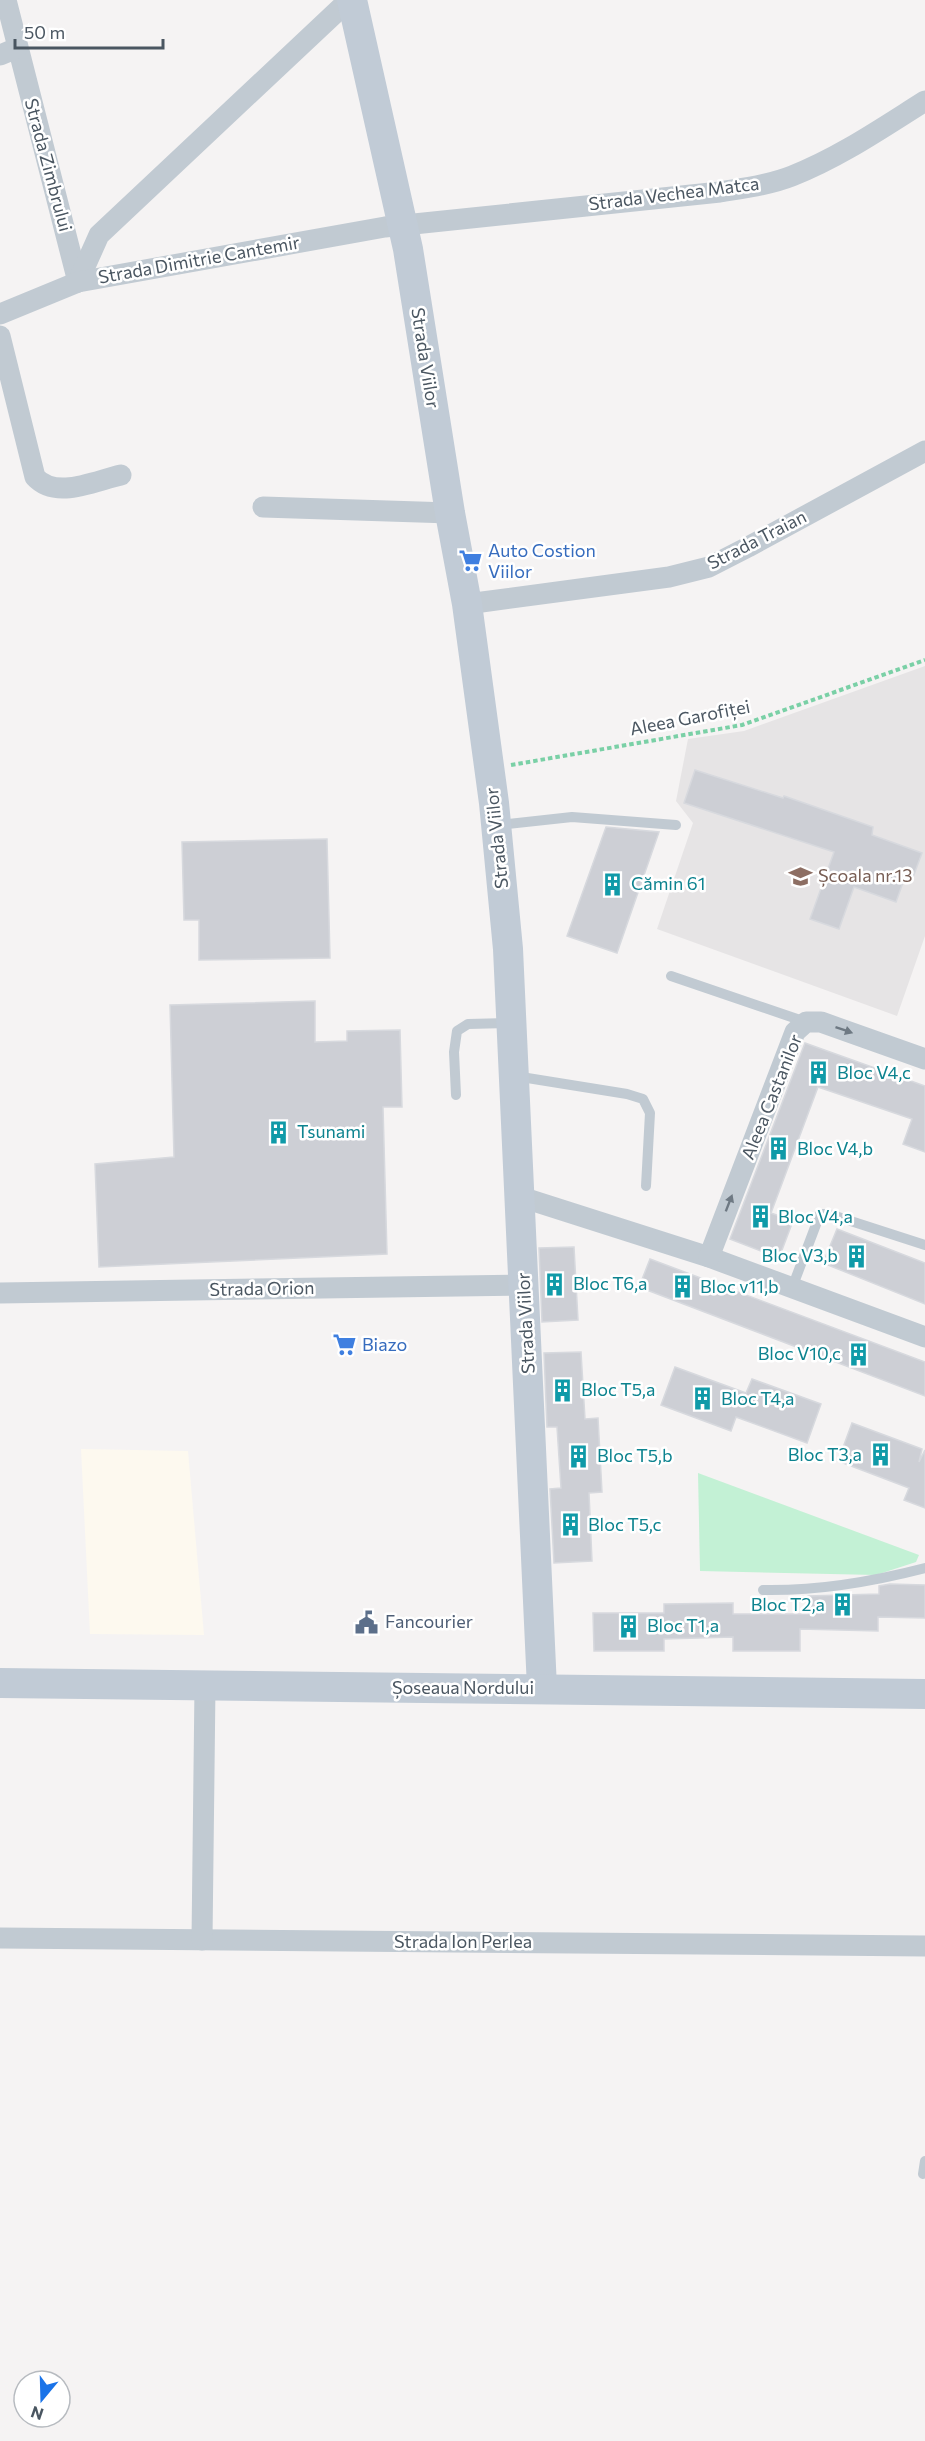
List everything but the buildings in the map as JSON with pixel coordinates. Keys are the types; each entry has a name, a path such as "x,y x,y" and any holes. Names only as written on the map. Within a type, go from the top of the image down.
{"street":[{"name":"Strada Zimbrului","path":"6,0 9,52 78,282"},
{"name":"Strada Viilor","path":"351,0 403,224 467,604 496,825 508,949 512,1023 542,1688"},
{"path":"78,282 99,235 351,0"},
{"name":"Strada Vechea Matca","path":"403,224 720,192 756,186 790,177 827,160 925,101"},
{"name":"Strada Dimitrie Cantemir","path":"0,314 78,282 403,224"},
{"path":"0,336 35,477 43,485 58,489 121,475"},
{"name":"Strada Traian","path":"467,604 669,577 709,567 925,451"},
{"path":"263,507 450,513"},
{"name":"Aleea Castanilor","path":"709,1257 795,1032 806,1022 821,1022 925,1059"},
{"path":"520,1197 709,1257 925,1337"},
{"name":"Strada Orion","path":"0,1293 524,1285"},
{"name":"Șoseaua Nordului","path":"0,1683 925,1694"},
{"path":"201,1940 205,1686"},
{"name":"Strada Ion Perlea","path":"0,1938 925,1946"}],"lane":[{"path":"496,825 573,817 676,825"},
{"path":"671,976 806,1022"},
{"path":"456,1095 454,1052 457,1031 468,1024 512,1023"},
{"path":"514,1076 627,1094 643,1099 650,1113 646,1186"},
{"path":"792,1288 820,1214 829,1214 925,1245"},
{"path":"763,1590 815,1589 877,1580 925,1568"},
{"path":"923,2174 925,2161"}],"path":[{"name":"Aleea Garofiței","path":"489,768 742,725 925,660"}],"shaded area":[{"name":"Școala nr.13","path":"925,666 925,936 897,1016 657,929 693,823 676,801 688,739 744,731"},
{"path":"81,1449 188,1451 204,1635 90,1634"}],"green space":[{"path":"698,1473 919,1555 916,1562 876,1575 700,1571"}],"place":[{"name":"Auto Costion Viilor","path":"470,561"},
{"name":"Școala nr.13","path":"800,876"},
{"name":"Cămin 61","path":"613,884"},
{"name":"Bloc V4,c","path":"819,1073"},
{"name":"Tsunami","path":"279,1132"},
{"name":"Bloc V4,b","path":"779,1149"},
{"name":"Bloc V4,a","path":"760,1217"},
{"name":"Bloc V3,b","path":"856,1256"},
{"name":"Bloc T6,a","path":"555,1284"},
{"name":"Bloc v11,b","path":"682,1287"},
{"name":"Biazo","path":"344,1345"},
{"name":"Bloc V10,c","path":"859,1354"},
{"name":"Bloc T5,a","path":"563,1390"},
{"name":"Bloc T4,a","path":"703,1399"},
{"name":"Bloc T3,a","path":"880,1455"},
{"name":"Bloc T5,b","path":"579,1456"},
{"name":"Bloc T5,c","path":"570,1525"},
{"name":"Bloc T2,a","path":"843,1605"},
{"name":"Fancourier","path":"367,1622"},
{"name":"Bloc T1,a","path":"629,1626"}]}
